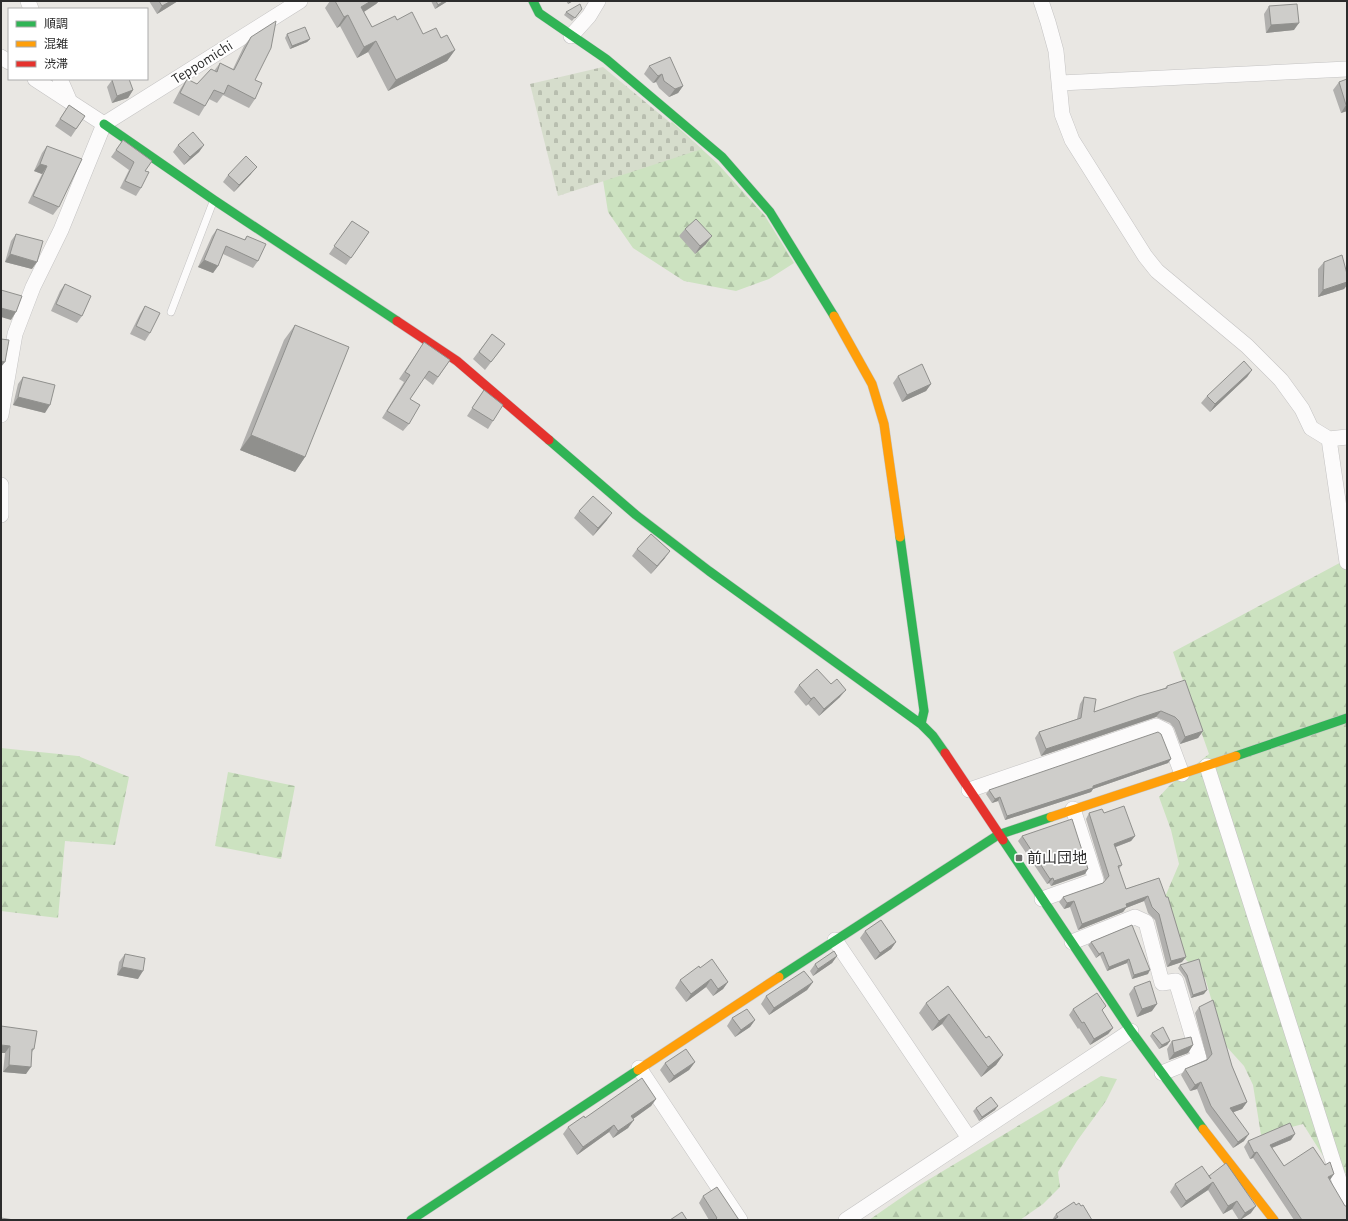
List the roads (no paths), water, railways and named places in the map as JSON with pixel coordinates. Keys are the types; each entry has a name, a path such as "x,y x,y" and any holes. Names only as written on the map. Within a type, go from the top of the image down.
{"street":[{"name":"Teppomichi","path":"104,124 300,1"},
{"path":"533,1 539,13 606,60 722,157 770,212 842,329 872,384 884,424 924,710 921,724"},
{"path":"571,36 589,16 598,1"},
{"path":"1040,1 1048,22 1056,51 1062,114 1072,140 1145,256 1157,271 1263,361 1281,380 1302,409 1311,428 1329,439 1347,437"},
{"path":"1060,83 1347,69"},
{"path":"37,80 457,361 642,520 708,571 921,724 933,736 1130,1031 1274,1220"},
{"path":"60,80 70,102"},
{"path":"1,415 15,334 34,287 61,230 97,137 104,124"},
{"path":"1329,439 1347,562"},
{"path":"1,485 1,514"},
{"path":"411,1220 639,1068 998,834 1207,766 1347,718"},
{"path":"969,790 1156,726 1166,732 1182,774"},
{"path":"1207,766 1347,1205"},
{"path":"1042,899 1096,880 1073,809"},
{"path":"1072,942 1135,918 1146,922 1162,983 1176,981 1199,1058 1162,1073"},
{"path":"835,940 969,1138"},
{"path":"846,1220 1130,1031"},
{"path":"639,1068 740,1220"}],"lane":[{"path":"171,312 214,200"}],"place":[{"name":"前山団地","path":"1019,858"}]}
